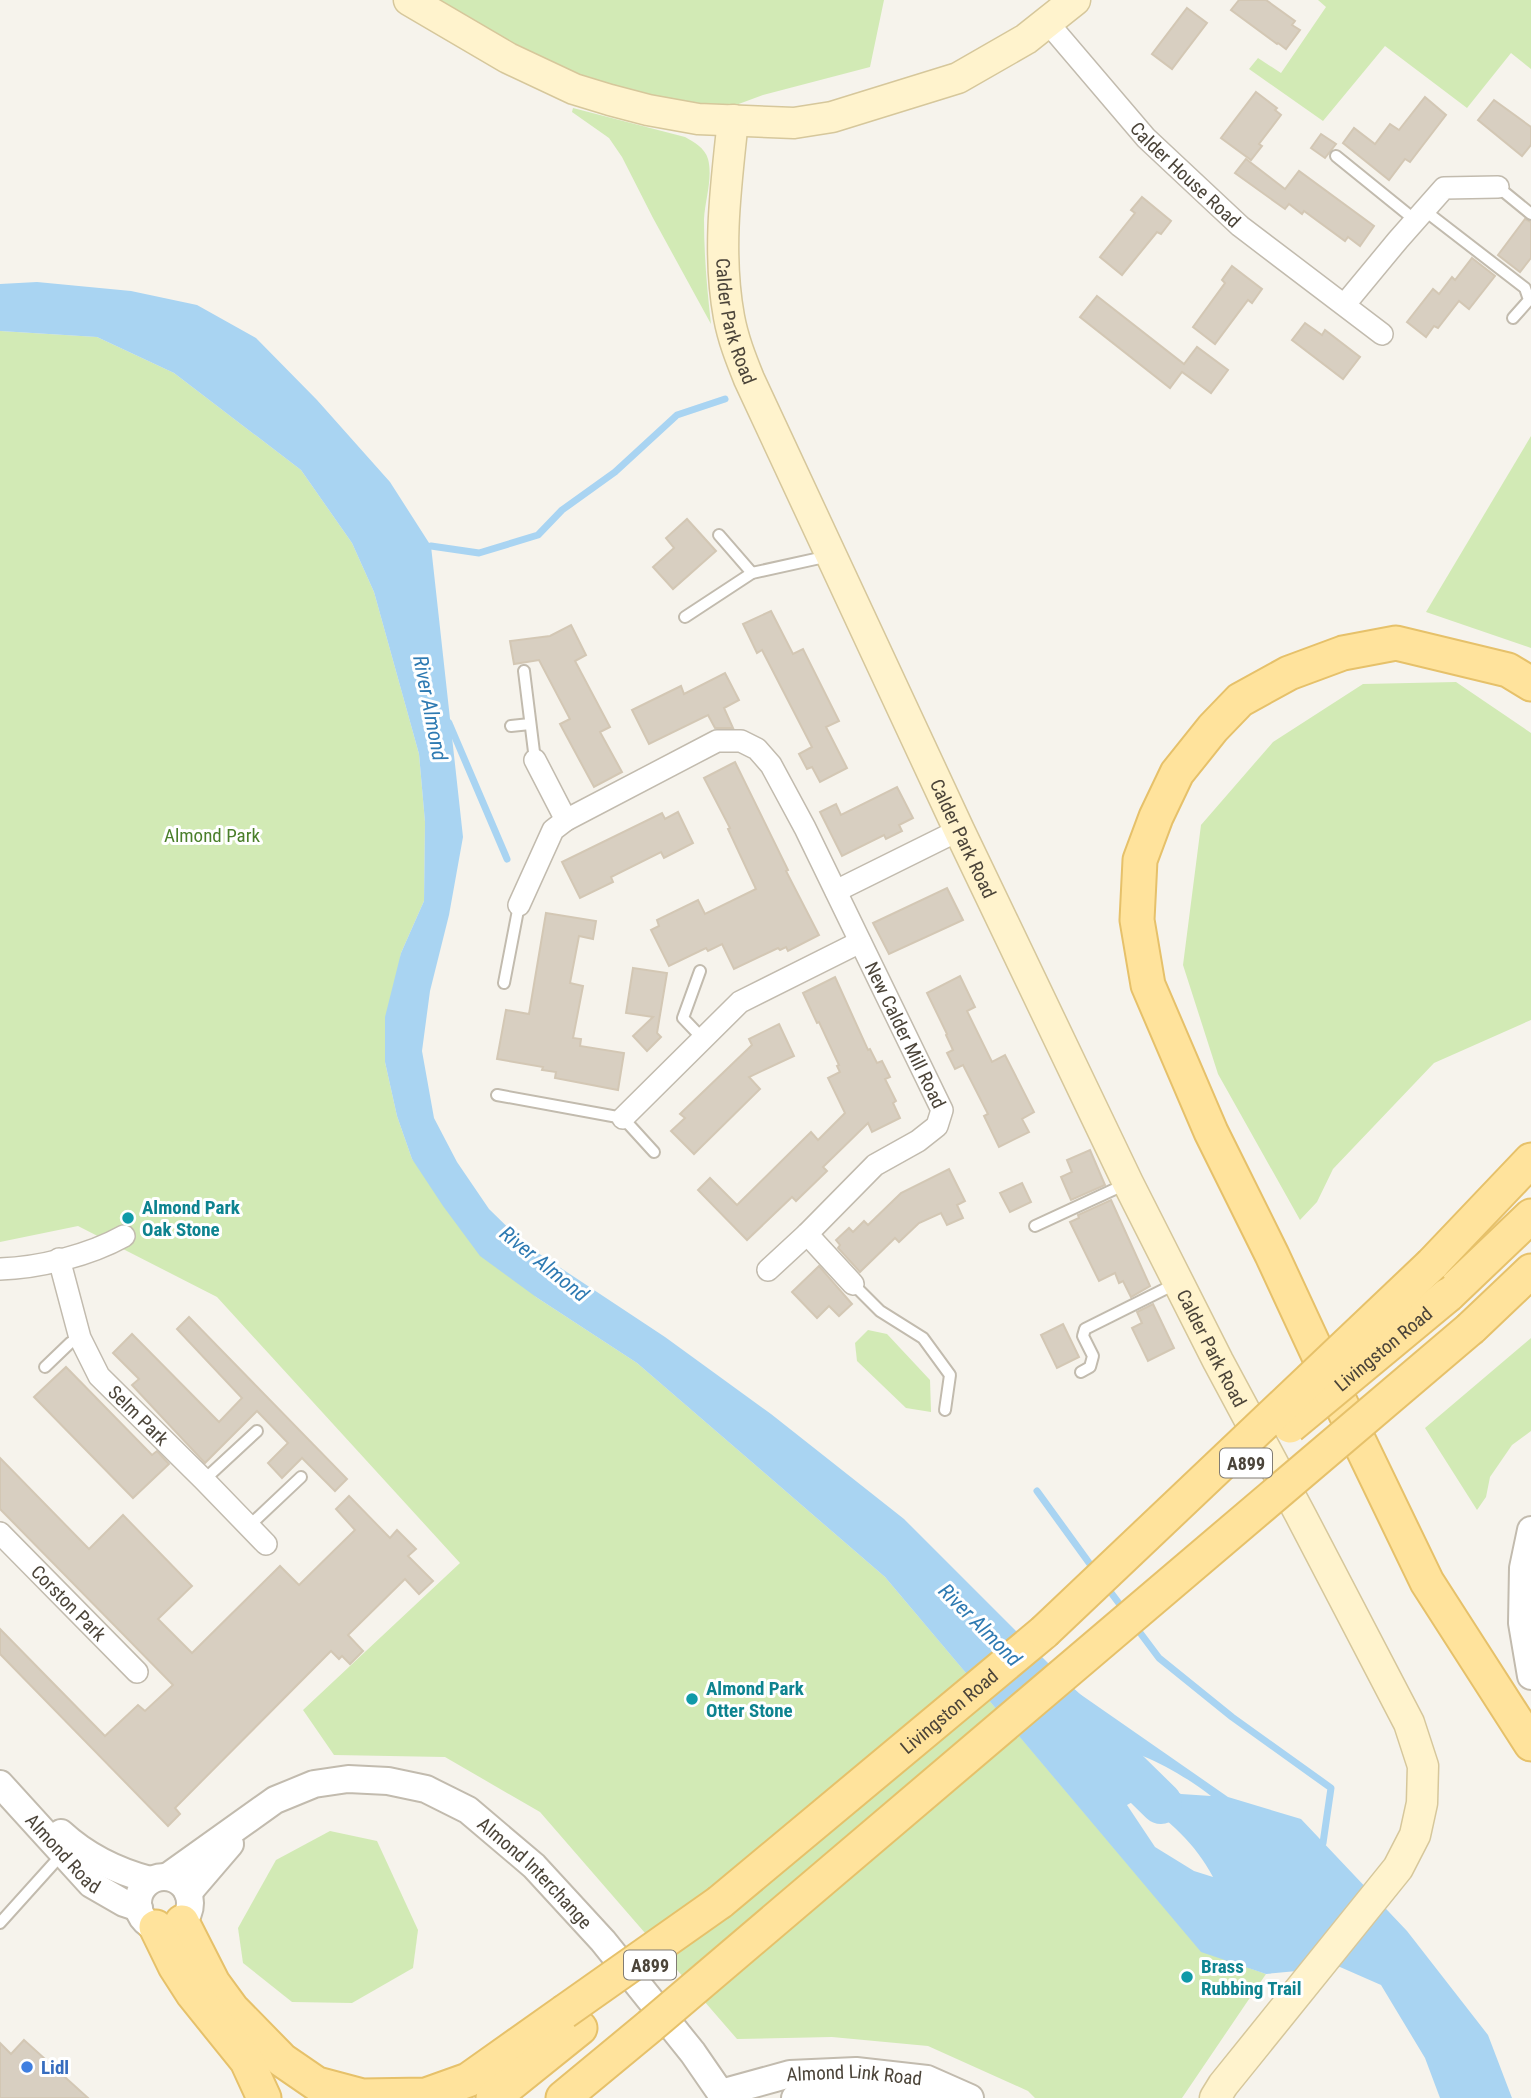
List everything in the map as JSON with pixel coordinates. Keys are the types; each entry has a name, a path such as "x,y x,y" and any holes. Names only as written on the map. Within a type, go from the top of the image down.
{"main road":[{"path":"409,0 508,58 574,89 648,110 698,119 794,123 832,117 958,78 1048,23 1074,0"},
{"name":"Calder Park Road","path":"733,120 723,218 725,290 729,319 749,379 959,831 1128,1183 1409,1723 1423,1766 1422,1804 1415,1835 1398,1868 1215,2098"},
{"path":"1531,684 1508,670 1396,643 1343,653 1289,673 1240,700 1213,728 1171,784 1140,860 1137,920 1148,985 1211,1132 1427,1582 1531,1744"},
{"path":"1044,1632 1432,1264 1531,1160"},
{"name":"Livingston Road","path":"492,2098 572,2020 720,1902 1448,1295 1531,1216"},
{"name":"A899","path":"563,2098 607,2065 1471,1328 1531,1271"},
{"path":"166,1913 232,2009 282,2060 317,2084 362,2096 426,2095 468,2080 572,2020"},
{"path":"166,1913 175,1966 193,1994 247,2061 264,2098"},
{"path":"583,2098 607,2065"}],"street":[{"name":"Calder House Road","path":"1048,23 1146,138 1240,226 1382,334"},
{"path":"1345,304 1444,188 1498,187"},
{"name":"New Calder Mill Road","path":"519,905 553,830 566,820 717,741 741,741 757,749 771,765 805,828 942,1110 937,1126 918,1141 874,1166 768,1270"},
{"path":"535,760 566,820"},
{"path":"836,891 959,831"},
{"name":"New Calder Mill Road","path":"623,1118 740,1002 860,942"},
{"path":"807,1234 853,1284"},
{"path":"0,1269 15,1269 91,1251 124,1236"},
{"name":"Selm Park","path":"59,1259 80,1338 99,1376 266,1544"},
{"path":"1531,1530 1523,1568 1522,1623 1531,1676"},
{"name":"Corston Park","path":"0,1533 137,1672"},
{"name":"Almond Road","path":"0,1778 67,1849 91,1884 124,1903 166,1913 180,1882 106,1864 67,1849 0,1784"},
{"name":"Almond Interchange","path":"159,1878 275,1800 314,1784 348,1779 388,1781 426,1789 468,1810 534,1866 603,1941 693,2053 722,2096"},
{"name":"Almond Interchange","path":"166,1913 236,1837 275,1800"},
{"path":"159,1878 142,1888 138,1898 166,1913"},
{"name":"Almond Link Road","path":"722,2096 790,2074 856,2071 927,2079 959,2092"},
{"name":"Almond Link Road","path":"795,2098 821,2089 905,2094 959,2092"}],"lane":[{"path":"1336,156 1525,288 1529,300 1513,318"},
{"path":"1498,187 1531,214"},
{"path":"719,535 752,573"},
{"path":"685,617 752,573 831,556"},
{"path":"524,671 535,760"},
{"path":"511,726 530,724"},
{"path":"504,983 519,905"},
{"path":"700,971 683,1018 703,1039"},
{"path":"497,1095 623,1118 654,1152"},
{"path":"1035,1226 1128,1183"},
{"path":"1081,1372 1090,1367 1093,1356 1083,1336 1085,1329 1178,1282"},
{"path":"853,1284 880,1311 923,1338 950,1375 945,1410"},
{"path":"45,1367 70,1343 80,1338"},
{"path":"204,1480 257,1431"},
{"path":"248,1526 301,1477"},
{"path":"0,1923 67,1849"}],"green space":[{"path":"409,0 884,0 870,67 763,95 698,119 648,110"},
{"path":"1318,0 1531,0 1531,69 1511,53 1467,108 1385,46 1323,121 1249,69 1258,58 1281,73 1326,7"},
{"path":"573,108 685,137 704,152 710,174 704,219 711,324 622,157 609,138 572,112"},
{"name":"Almond Park","path":"0,331 97,337 174,373 301,470 352,543 374,592 419,754 425,822 424,901 401,953 385,1062 397,1116 412,1159 536,1297 637,1363 885,1577 1201,1951 1266,1974 1182,2098 1035,2098 1028,2091 928,2046 832,2037 737,2039 540,1812 445,1757 334,1755 303,1710 460,1563 217,1297 78,1226 0,1242"},
{"path":"1531,436 1531,648 1426,612"},
{"path":"1456,682 1531,733 1531,1020 1434,1063 1333,1169 1317,1202 1300,1220 1218,1074 1183,965 1201,825 1273,742 1363,684"},
{"path":"868,1330 887,1334 930,1380 931,1412 906,1408 857,1361 855,1343"},
{"path":"1531,1338 1531,1431 1512,1445 1490,1477 1486,1497 1477,1510 1425,1428"},
{"path":"330,1831 377,1841 418,1930 413,1968 352,2003 292,2002 243,1963 238,1928 276,1860"}],"water":[{"path":"37,282 131,291 197,305 256,338 317,400 390,482 431,546 463,837 449,915 430,991 422,1051 434,1118 457,1162 489,1209 526,1245 665,1337 771,1414 904,1519 1077,1692 1228,1797 1301,1819 1407,1931 1488,2035 1512,2098 1440,2098 1425,2058 1381,1985 1340,1967 1266,1974 1201,1952 885,1577 637,1363 536,1297 480,1256 412,1159 397,1116 385,1062 385,1017 401,953 424,901 425,822 419,754 374,592 352,543 301,470 174,373 97,337 0,331 0,284","holes":["1086,1745 1102,1745 1135,1753 1184,1777 1211,1796 1181,1794","1138,1799 1180,1833 1198,1853 1213,1877 1194,1871 1155,1847 1127,1805"]}],"building":[{"path":"1239,0 1266,0 1295,21 1292,25 1300,30 1286,49 1231,10"},
{"path":"1187,8 1207,23 1172,69 1152,54"},
{"path":"1256,92 1277,108 1275,110 1281,115 1259,144 1262,146 1251,160 1221,138"},
{"path":"1425,97 1446,115 1410,162 1405,159 1389,180 1343,143 1354,128 1375,144 1390,124 1399,130"},
{"path":"1494,100 1531,127 1531,145 1522,156 1478,120"},
{"path":"1321,134 1336,144 1325,158 1311,148"},
{"path":"1246,159 1285,189 1299,171 1374,226 1360,246 1348,237 1345,241 1304,211 1302,214 1289,204 1285,209 1235,173"},
{"path":"1142,197 1171,221 1161,234 1157,232 1122,275 1100,257 1135,213 1131,210"},
{"path":"1525,219 1531,222 1531,258 1520,272 1498,255"},
{"path":"1472,258 1495,276 1469,309 1459,301 1438,328 1434,326 1426,337 1407,322 1433,289 1439,294 1452,277 1455,280"},
{"path":"1232,266 1262,289 1252,303 1248,300 1215,344 1193,327 1225,283 1222,280"},
{"path":"1097,296 1184,364 1197,347 1228,370 1211,393 1182,372 1170,388 1080,317"},
{"path":"1305,323 1322,335 1325,330 1360,357 1343,379 1292,340"},
{"path":"687,519 716,551 673,589 653,567 674,548 666,538"},
{"path":"771,611 793,654 803,649 839,721 826,727 847,768 820,782 812,767 807,769 799,754 812,747 762,650 757,653 743,624"},
{"path":"571,625 586,655 575,661 610,727 600,732 622,772 594,787 560,724 570,719 539,660 514,664 510,641 550,636"},
{"path":"725,673 739,700 724,708 733,728 715,728 708,715 649,744 632,710 681,686 684,694"},
{"path":"735,762 819,935 788,951 786,947 780,950 778,948 734,969 722,944 708,951 706,948 669,966 651,930 659,926 657,920 698,900 705,914 756,889 728,829 730,828 704,778"},
{"path":"897,787 913,818 899,825 902,831 886,839 884,835 842,856 820,812 836,804 841,815"},
{"path":"678,812 693,843 664,858 661,852 611,877 613,882 580,898 562,862 662,813 665,819"},
{"path":"947,888 963,920 889,954 873,923"},
{"path":"546,913 596,921 593,939 579,936 570,983 583,986 573,1038 581,1039 580,1046 624,1053 618,1090 555,1078 556,1072 542,1070 543,1067 497,1059 506,1010 529,1014"},
{"path":"633,968 667,973 657,1033 661,1037 647,1051 633,1036 653,1017 626,1013"},
{"path":"960,976 975,1007 967,1011 992,1062 1005,1055 1034,1112 1022,1119 1029,1132 999,1147 984,1116 988,1114 963,1065 955,1069 947,1053 953,1050 927,993"},
{"path":"835,977 868,1050 870,1049 877,1063 882,1061 890,1077 885,1079 896,1101 893,1103 900,1118 872,1132 868,1123 823,1167 827,1171 796,1201 792,1197 747,1240 698,1190 710,1178 737,1205 811,1132 818,1140 845,1113 828,1078 840,1072 837,1066 839,1065 803,993"},
{"path":"779,1024 794,1056 749,1077 760,1089 694,1154 671,1131 685,1118 680,1114 752,1045 749,1039"},
{"path":"1090,1150 1105,1185 1071,1200 1061,1177 1072,1172 1067,1160"},
{"path":"949,1169 965,1201 957,1205 963,1218 947,1225 941,1213 919,1223 899,1242 895,1238 860,1272 838,1248 840,1245 836,1240 849,1228 853,1232 864,1221 868,1225 901,1193"},
{"path":"1022,1183 1031,1202 1010,1212 1000,1193"},
{"path":"1111,1200 1150,1286 1131,1297 1123,1281 1119,1283 1115,1273 1099,1281 1070,1222 1079,1218 1078,1215"},
{"path":"819,1266 852,1304 839,1316 829,1306 817,1318 792,1292"},
{"path":"1153,1304 1174,1348 1148,1361 1132,1328 1142,1323 1137,1312"},
{"path":"189,1317 347,1479 335,1491 302,1458 282,1478 268,1463 288,1443 257,1411 205,1463 132,1385 139,1379 113,1353 132,1334 219,1422 242,1398 177,1329"},
{"path":"1063,1324 1079,1357 1057,1368 1041,1335"},
{"path":"66,1367 152,1455 157,1451 169,1464 133,1498 34,1397"},
{"path":"0,1458 89,1549 123,1515 192,1586 158,1619 192,1653 280,1566 299,1585 355,1530 336,1509 349,1496 390,1538 397,1530 416,1549 408,1556 433,1581 419,1594 405,1579 348,1635 363,1651 350,1664 331,1651 175,1808 180,1814 168,1826 0,1654 0,1629 105,1736 138,1705 145,1711 173,1685 0,1509"},
{"name":"Lidl","path":"24,2040 88,2098 0,2098 0,2043 11,2054"}],"waterway":[{"path":"431,546 479,553 538,535 562,510 615,472 677,415 725,399"},
{"path":"449,723 507,859"},
{"path":"1037,1491 1095,1571"},
{"path":"1106,1586 1124,1610"},
{"path":"1135,1626 1159,1658 1232,1717 1331,1788 1323,1843"},
{"name":"River Almond","path":"1062,1706 1161,1803"}],"place":[{"name":"Almond Park Oak Stone","path":"128,1218"},
{"name":"Almond Park Otter Stone","path":"692,1699"},
{"name":"Brass Rubbing Trail","path":"1187,1977"},
{"name":"Lidl","path":"27,2067"}]}
